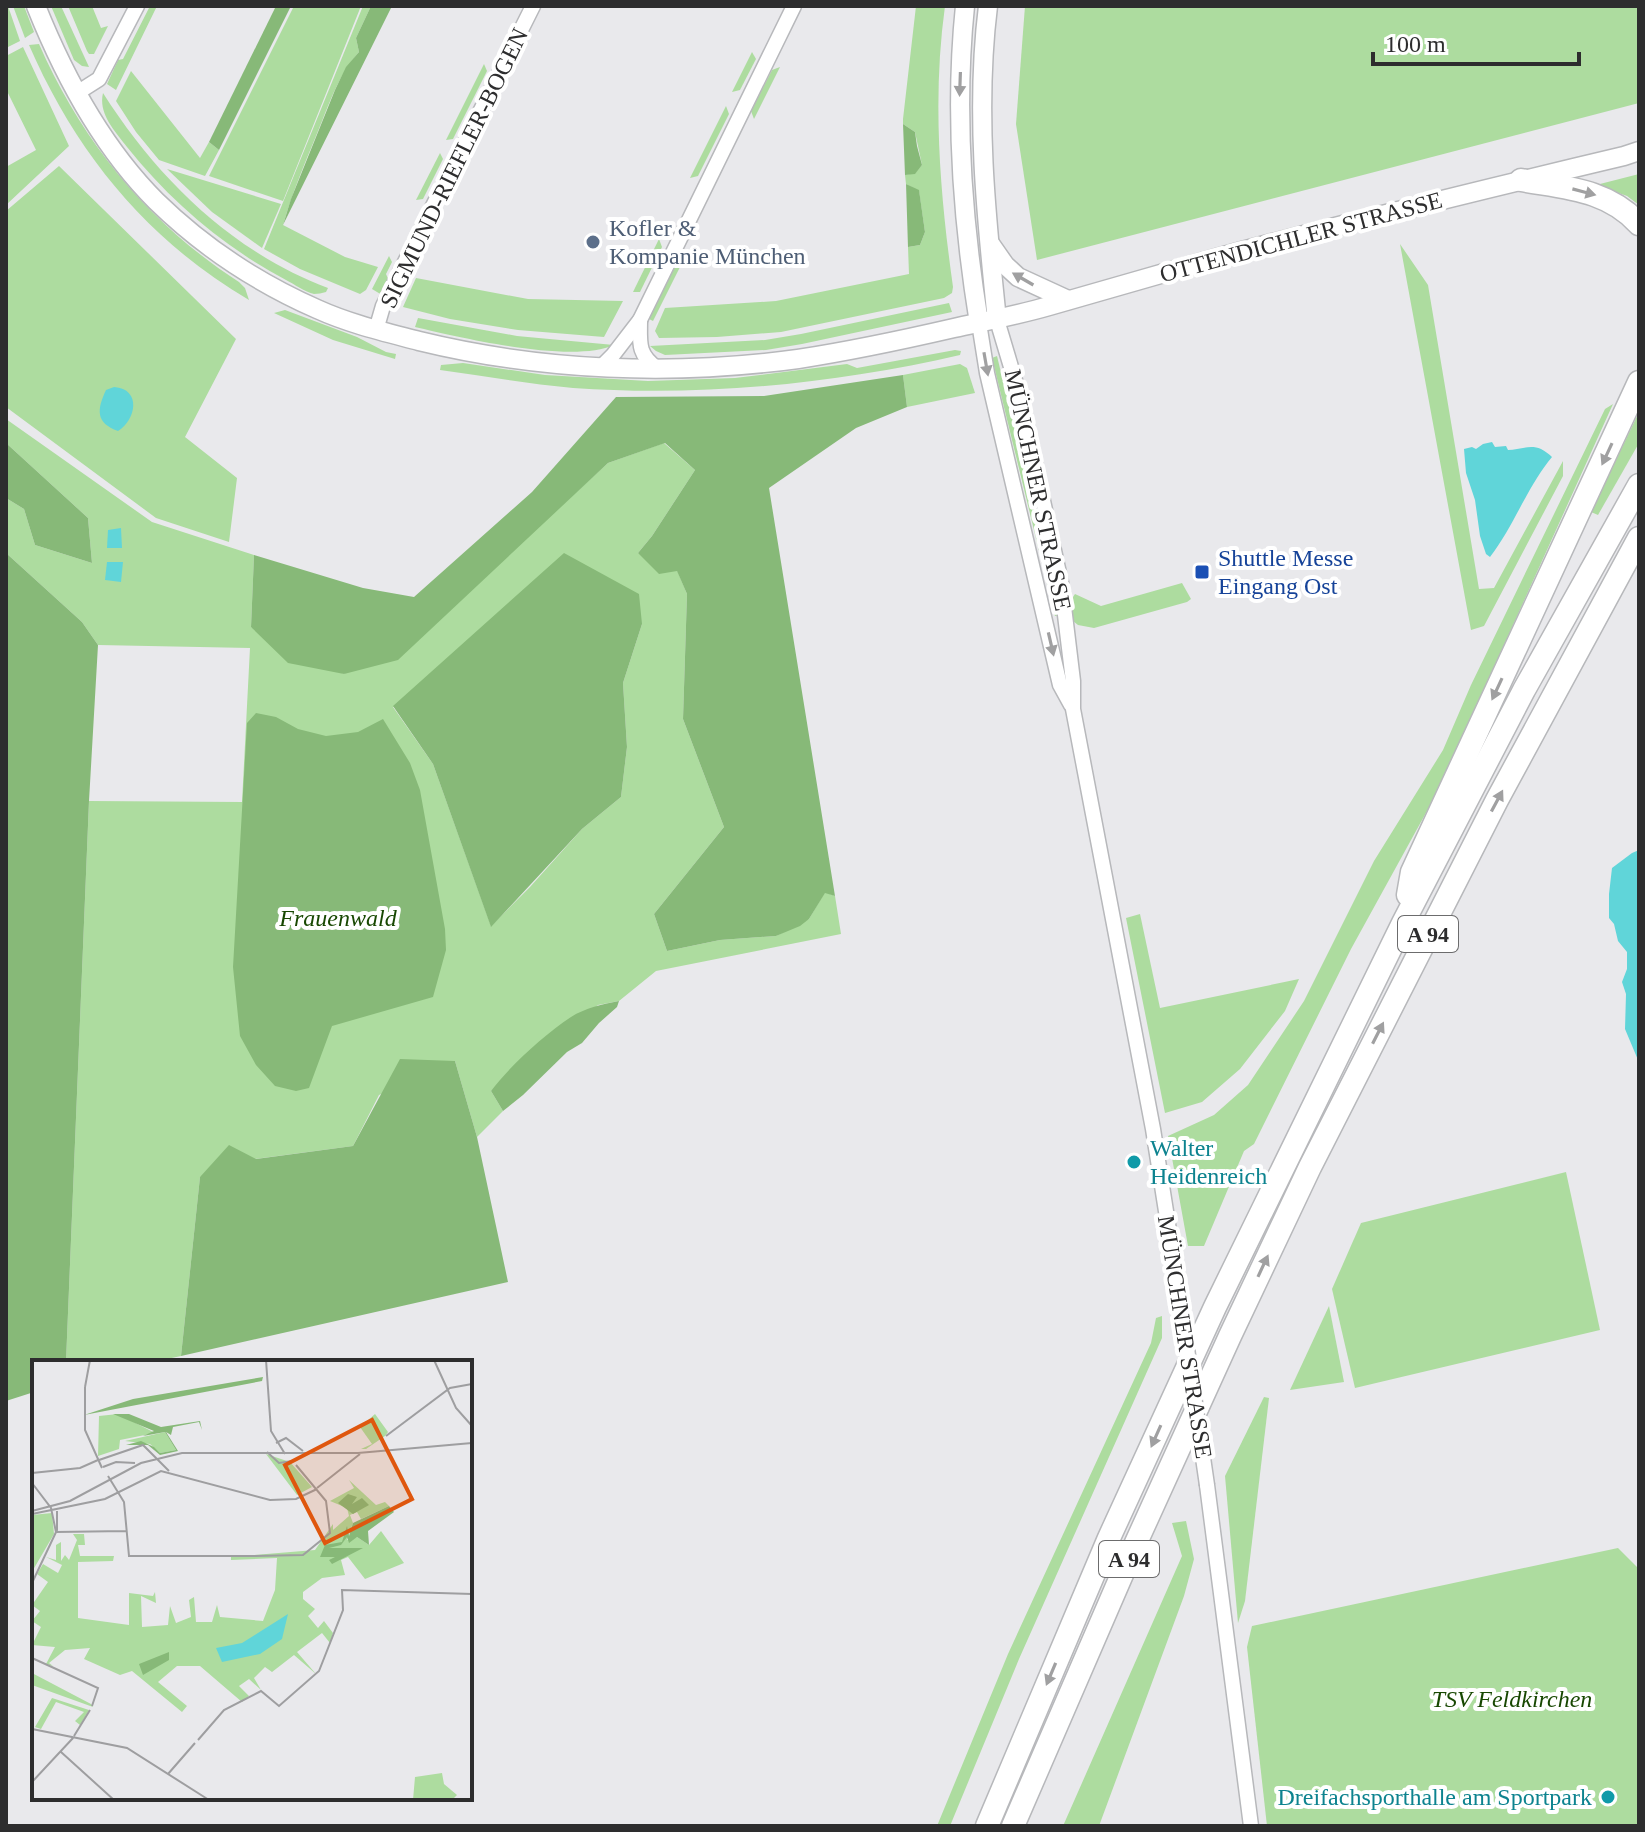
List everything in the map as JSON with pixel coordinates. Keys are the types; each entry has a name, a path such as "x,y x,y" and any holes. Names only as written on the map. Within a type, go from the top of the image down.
{"highway":[{"path":"1521,180 1591,192 1617,206 1639,224"},
{"path":"1403,923 1412,872 1639,382"},
{"name":"A 94","path":"987,1826 1109,1538 1215,1307 1403,923 1524,690 1639,485"},
{"name":"A 94","path":"1013,1826 1130,1556 1310,1167 1497,800 1639,538"}],"main road":[{"name":"OTTENDICHLER STRASSE","path":"36,6 77,93 126,166 154,199 236,266 287,295 376,330 475,353 538,362 601,367 706,367 800,358 873,346 988,322 1281,241 1521,180 1634,155"},
{"path":"965,6 959,127 965,211 988,322"},
{"path":"988,6 983,44 981,128 990,243 988,322"},
{"path":"990,243 1005,265 1018,277 1068,300"}],"street":[{"path":"77,93 99,79 137,6"},
{"name":"SIGMUND-RIEFLER-BOGEN","path":"376,330 383,306 533,6"},
{"path":"601,367 640,320 794,6"},
{"path":"640,320 641,351 657,368"},
{"name":"MÜNCHNER STRASSE","path":"988,322 987,373 1060,684 1073,709"},
{"name":"MÜNCHNER STRASSE","path":"988,322 1020,397 1061,582 1073,682 1073,709 1147,1099 1178,1287 1251,1826"}],"green space":[{"path":"6,6 20,41 6,48"},
{"path":"13,6 24,6 34,32 25,38"},
{"path":"51,6 61,6 89,67 74,60"},
{"path":"68,6 92,6 101,28 108,26 94,54 87,51"},
{"path":"150,6 157,6 116,90 107,84"},
{"path":"276,6 291,6 219,150 209,142"},
{"path":"294,6 361,6 283,201 209,176"},
{"path":"363,6 371,6 356,38 359,52 334,92 283,225 345,257 378,267 366,290 360,294 300,269 264,249"},
{"path":"371,6 392,6 283,225 335,90 346,67 359,52 356,38"},
{"path":"916,6 945,6 938,112 941,182 952,293 944,298 781,332 659,338 655,331 665,308 776,301 909,274 908,247 920,245 925,232 919,191 906,184 905,175 915,173 922,165 915,132 903,124"},
{"path":"1025,6 1639,6 1639,103 1037,260 1016,124"},
{"path":"39,44 76,114 121,178 176,234 239,282 249,300 178,250 118,190 92,157 48,85 29,45"},
{"path":"23,47 69,146 6,205 6,167 36,150 6,89 6,56"},
{"path":"752,52 756,59 740,90 732,92"},
{"path":"484,64 487,71 453,139 446,140"},
{"path":"780,67 754,119 751,111 772,70"},
{"path":"131,71 200,158 209,142 219,150 205,176 159,160 136,132 116,101"},
{"path":"103,93 147,154 200,209 260,254 328,288 326,292 311,293 263,267 220,238 180,205 113,128 103,108"},
{"path":"726,106 729,114 698,176 690,178"},
{"path":"903,124 915,132 922,165 915,174 905,175"},
{"path":"440,153 443,159 423,199 416,200"},
{"path":"59,166 236,339 185,437 237,478 229,542 156,518 6,407 6,211"},
{"path":"167,169 281,204 262,248 212,212"},
{"path":"1639,174 1639,205 1627,196 1596,185"},
{"path":"906,184 919,190 925,232 920,245 908,247"},
{"path":"659,239 662,247 640,292 633,292"},
{"path":"1400,244 1428,285 1479,589 1494,588 1563,461 1563,476 1484,626 1471,630"},
{"path":"389,256 392,262 386,274 389,281 382,295 372,289"},
{"path":"677,260 683,261 653,321 649,319"},
{"path":"416,278 528,299 623,301 604,337 518,330 450,319 403,307"},
{"path":"949,303 952,312 766,350 665,355 650,346 765,340"},
{"path":"285,310 396,354 395,359 333,340 274,313"},
{"path":"418,318 517,336 614,345 572,352 545,351 415,327"},
{"path":"961,351 960,355 865,374 768,386 670,391 573,388 440,370 441,365 463,363 545,375 648,381 735,378 847,364 857,368"},
{"path":"997,356 1058,609 1059,615 1055,616 992,358"},
{"path":"960,364 967,368 975,393 907,407 903,375"},
{"path":"903,375 907,407 856,428 769,488 835,896 825,893 809,919 776,936 720,940 667,951 654,914 724,827 683,719 687,594 677,571 659,574 638,553 695,470 665,443 608,463 398,660 344,674 288,663 251,627 254,555 363,588 414,597 532,492 616,397 764,396"},
{"path":"1613,404 1438,791 1351,949 1254,1144 1244,1151 1204,1246 1188,1246 1168,1136 1214,1115 1248,1085 1304,1001 1374,861 1443,750 1471,685 1605,409"},
{"path":"1639,412 1639,443 1598,515 1591,512"},
{"path":"6,419 152,522 254,555 251,627 344,674 562,505 608,463 664,443 695,470 638,553 677,570 687,594 683,719 724,827 654,914 667,951 720,940 776,936 809,919 825,892 835,896 841,934 656,971 619,1001 598,1005 491,1091 503,1111 477,1137 455,1061 379,1095 353,1146 255,1159 200,1177 181,1356 162,1360 66,1360 89,801 242,802 250,648 98,645 82,622 6,553 6,498 24,509 35,545 92,563 88,518 6,443","holes":["642,624 623,683 627,747 621,797 582,829 491,926 433,764 393,707"]},
{"path":"6,443 88,518 92,563 35,545 24,509 6,498"},
{"path":"6,553 82,622 98,645 66,1360 32,1360 32,1393 6,1401"},
{"path":"564,553 639,594 642,624 623,683 627,747 621,797 582,829 491,927 433,764 393,706"},
{"path":"1182,583 1191,599 1187,602 1094,628 1073,621 1075,594 1101,606"},
{"name":"Frauenwald","path":"256,713 276,717 298,729 326,736 358,732 383,719 410,763 420,790 445,929 446,950 433,997 332,1026 309,1088 296,1091 275,1086 256,1065 240,1036 233,967 247,723"},
{"path":"1140,914 1160,1008 1299,979 1285,1011 1240,1069 1202,1102 1165,1113 1126,918"},
{"path":"619,1001 617,1007 582,1043 567,1052 503,1111 491,1091 528,1051 576,1014"},
{"path":"400,1059 455,1061 477,1137 508,1282 181,1356 200,1177 229,1145 256,1159 353,1146"},
{"path":"1566,1172 1600,1330 1355,1388 1332,1289 1361,1223"},
{"path":"1329,1306 1344,1382 1290,1390"},
{"path":"1162,1316 1162,1338 1019,1659 950,1826 937,1826 1008,1654 1151,1343 1156,1318"},
{"path":"1264,1397 1269,1398 1245,1601 1238,1623 1225,1476"},
{"path":"1186,1521 1194,1559 1184,1596 1099,1826 1063,1826 1182,1556 1172,1523"},
{"name":"TSV Feldkirchen","path":"1618,1548 1639,1569 1639,1826 1267,1826 1247,1647 1252,1626"}],"water":[{"path":"114,387 129,393 133,406 129,420 118,431 105,424 100,415 106,390"},
{"path":"1492,442 1495,447 1506,446 1508,450 1537,448 1552,457 1490,557 1480,536 1464,449 1476,449"},
{"path":"121,528 122,548 107,548 108,530"},
{"path":"107,562 123,562 121,582 105,580"},
{"path":"1639,850 1639,1101 1638,1060 1625,1029 1626,994 1622,982 1627,969 1627,952 1618,941 1614,924 1609,918 1609,894 1612,868"}],"place":[{"name":"Kofler & Kompanie München","path":"593,242"},
{"name":"Shuttle Messe Eingang Ost","path":"1202,572"},
{"name":"Walter Heidenreich","path":"1134,1162"},
{"name":"Dreifachsporthalle am Sportpark","path":"1608,1797"}]}
